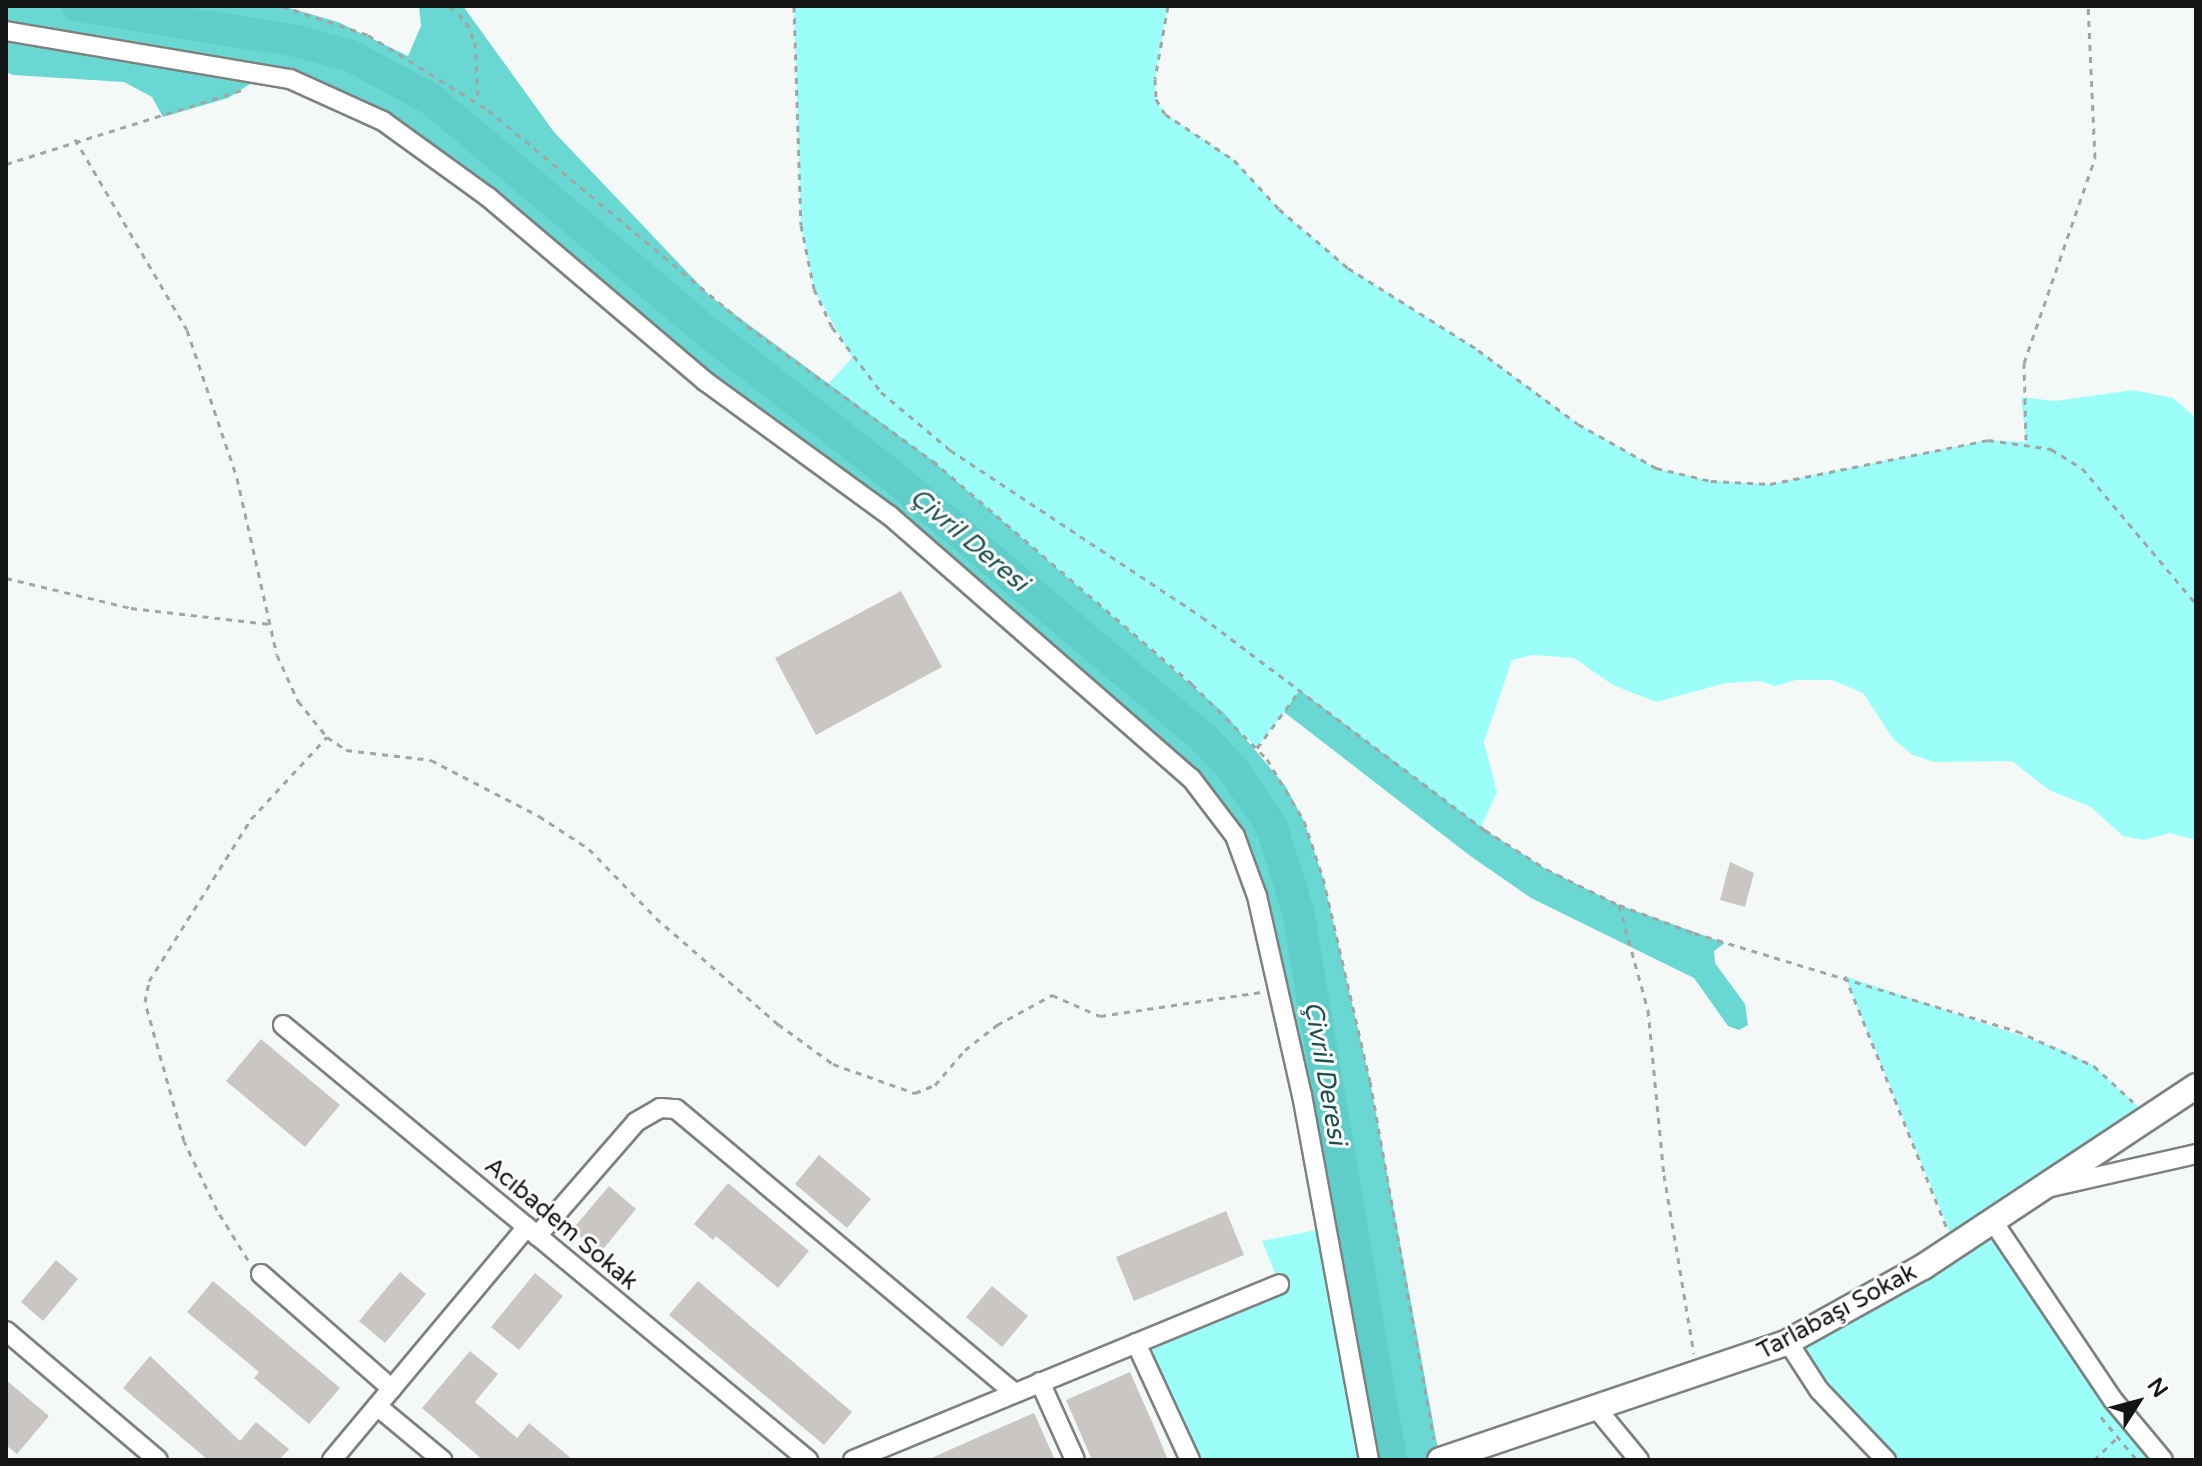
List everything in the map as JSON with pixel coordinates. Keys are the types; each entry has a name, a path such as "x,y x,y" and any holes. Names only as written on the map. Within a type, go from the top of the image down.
{"street":[{"path":"6,31 258,71 338,97 447,165 705,381 889,515 1147,736 1213,802 1241,848 1278,989 1369,1460"},
{"name":"Acıbadem Sokak","path":"283,1025 808,1460"},
{"name":"Tarlabaşı Sokak","path":"1440,1460 1700,1376 1788,1342 1955,1245 2146,1114 2196,1086"},
{"path":"332,1460 532,1232 636,1122 660,1108 676,1109 1014,1393"},
{"path":"2036,1190 2196,1154"},
{"path":"1992,1220 2113,1400 2163,1460"},
{"path":"261,1274 392,1389"},
{"path":"853,1460 1279,1284"},
{"path":"6,1331 158,1460"},
{"path":"1788,1342 1819,1390 1886,1460"},
{"path":"1136,1343 1190,1460"},
{"path":"1040,1382 1075,1460"},
{"path":"377,1406 442,1460"},
{"path":"1597,1409 1639,1460"}],"path":[{"path":"450,6 466,22 475,42 478,103"},
{"path":"794,6 801,225 814,289 852,358 881,392 950,450 1202,617 1485,830 1619,905 1694,933 1845,976 2063,1050 2094,1066 2146,1114"},
{"path":"1168,6 1155,79 1156,99 1165,114 1234,160 1279,209 1348,268 1478,350 1578,424 1656,468 1711,481 1770,484 1988,440 2026,442 2051,449 2082,468 2196,604"},
{"path":"2026,442 2024,363 2095,158 2088,6"},
{"path":"6,164 75,139 212,104 241,91 258,71"},
{"path":"75,139 187,330 237,478 286,679 327,737 346,750 431,760 539,816 589,849 656,918 778,1024 833,1064 915,1093 935,1085 965,1050 997,1025 1052,995 1100,1016 1278,989"},
{"path":"6,578 131,608 271,624"},
{"path":"1257,748 1300,690"},
{"path":"261,1274 217,1210 184,1141 145,1002 149,981 251,819 327,737"},
{"path":"1619,905 1648,1010 1676,1266 1700,1376"},
{"path":"1845,976 1955,1245"},
{"path":"2099,1414 2137,1460"},
{"path":"2094,1460 2118,1437"}],"shaded area":[{"path":"6,6 282,6 338,22 408,56 421,26 419,6 463,6 554,132 710,296 933,461 1225,714 1286,787 1304,821 1323,878 1370,1081 1440,1460 1369,1460 1302,1095 1241,848 1147,736 414,141 258,71 250,84 228,98 163,117 152,97 124,82 13,75 6,72"},
{"path":"794,6 1168,6 1155,79 1156,99 1165,114 1234,160 1279,209 1348,268 1478,350 1578,424 1656,468 1711,481 1770,484 1988,440 2026,442 2021,397 2054,401 2133,390 2173,398 2196,418 2196,840 2170,833 2144,840 2123,836 2091,807 2049,790 2012,761 1934,762 1913,755 1894,740 1863,693 1832,680 1796,680 1775,686 1760,681 1726,683 1656,702 1613,685 1574,658 1533,655 1512,660 1484,742 1497,792 1481,827 1301,690 1257,748 1192,684 828,384 852,358 814,289 801,225"},
{"path":"1300,690 1485,830 1546,869 1619,905 1725,943 1714,951 1715,963 1745,1004 1748,1025 1739,1030 1728,1026 1694,978 1531,898 1469,855 1284,712"},
{"path":"1845,976 2063,1050 2094,1066 2146,1114 1992,1220 2163,1460 1886,1460 1788,1342 1955,1245"},
{"path":"1326,1228 1369,1460 1190,1460 1136,1343 1279,1283 1262,1241"}],"building":[{"path":"901,591 942,667 816,735 775,658"},
{"path":"1730,862 1754,873 1745,907 1720,900"},
{"path":"261,1039 340,1105 305,1147 226,1081"},
{"path":"819,1155 871,1199 847,1228 795,1184"},
{"path":"728,1183 809,1251 778,1288 716,1236 713,1240 694,1224"},
{"path":"609,1186 636,1209 600,1253 572,1230"},
{"path":"1226,1211 1244,1255 1134,1301 1116,1257"},
{"path":"56,1260 78,1279 43,1321 21,1302"},
{"path":"400,1272 426,1294 385,1343 359,1321"},
{"path":"535,1273 563,1296 519,1350 491,1327"},
{"path":"213,1281 340,1388 309,1424 254,1378 259,1372 187,1312"},
{"path":"698,1281 852,1412 824,1445 669,1315"},
{"path":"992,1286 1028,1316 1002,1347 966,1317"},
{"path":"470,1351 498,1374 475,1402 517,1438 529,1423 573,1460 483,1460 422,1408"},
{"path":"150,1356 240,1441 256,1422 289,1449 279,1460 208,1460 123,1388"},
{"path":"1130,1372 1168,1460 1092,1460 1066,1400"},
{"path":"6,1380 49,1416 17,1454 6,1445"},
{"path":"1034,1413 1055,1460 927,1460 974,1439"}],"waterway":[{"name":"Çivril Deresi","path":"78,6 296,41 351,56 432,100 709,333 884,469 1203,738 1232,768 1271,825 1298,911 1391,1460"}]}
